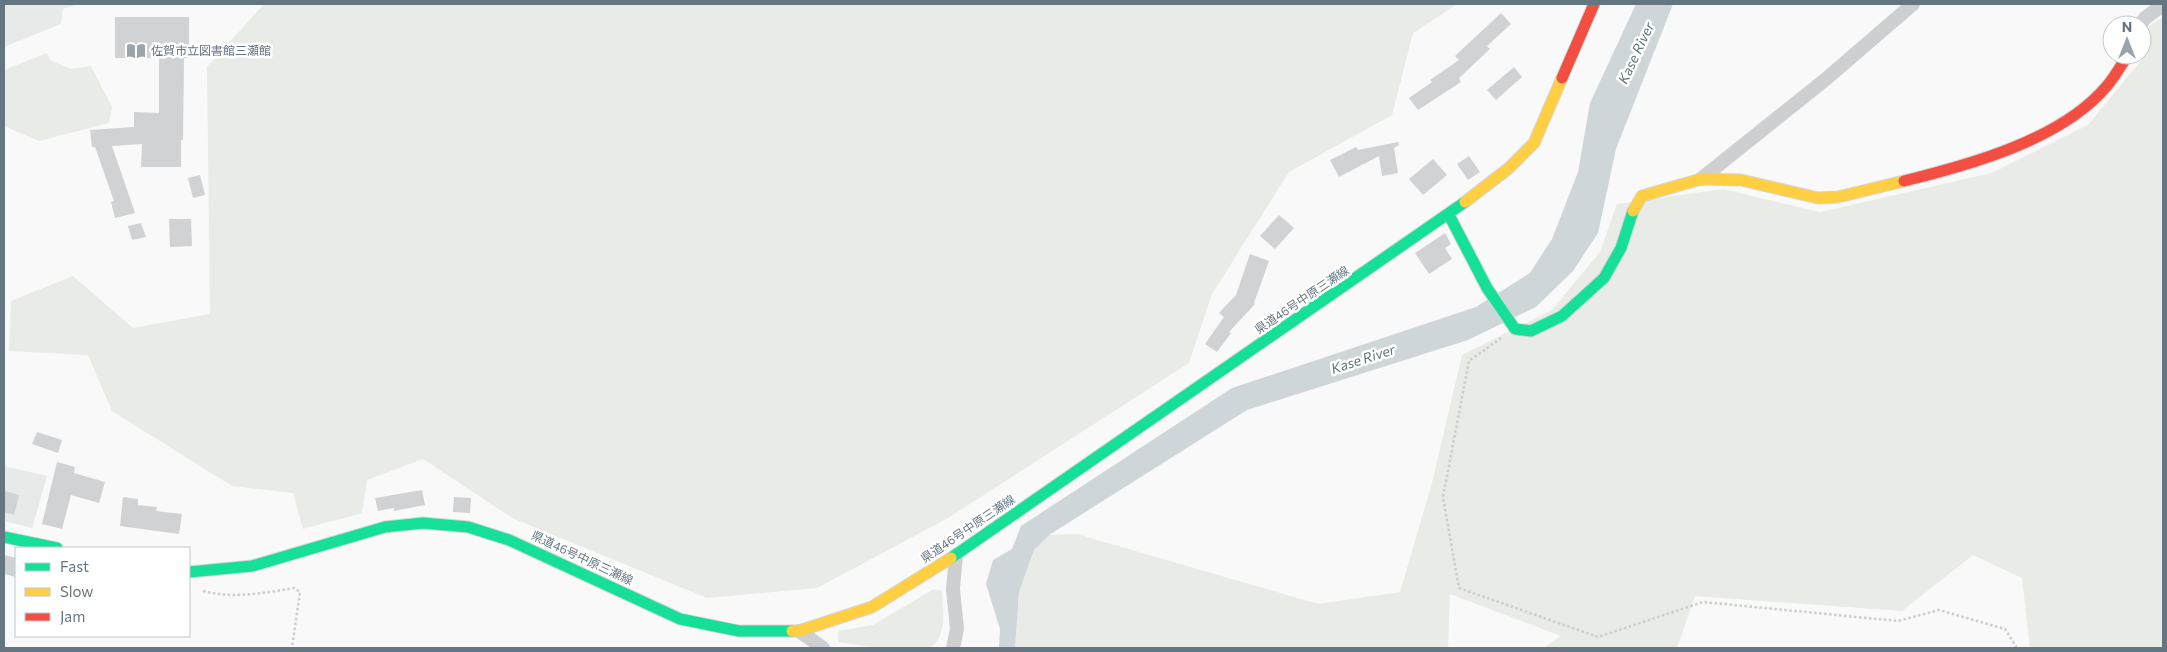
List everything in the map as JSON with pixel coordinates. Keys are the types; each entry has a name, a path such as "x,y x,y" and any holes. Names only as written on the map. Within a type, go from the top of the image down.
{"main road":[{"name":"県道46号中原三瀬線","path":"190,572 252,566 385,527 423,523 468,527 510,540 680,619 739,631 799,631 872,607 956,555 1449,216 1509,168 1534,143 1594,4"},
{"path":"1449,216 1486,288 1515,329 1531,331 1562,316 1604,278 1621,248 1630,216 1642,196 1701,179 1741,180 1818,198 1838,197 1974,163 2017,146 2071,118 2105,89 2123,65"},
{"path":"4,537 52,547"}],"street":[{"path":"1701,179 1826,79 1914,4"},
{"path":"2148,15 2163,5"},
{"path":"953,648 957,629 953,589 956,555"},
{"path":"799,631 823,648"}],"path":[{"path":"1515,329 1468,361 1443,497 1459,588 1598,636 1703,602 1898,621 1939,610 2005,629 2017,648"},
{"path":"198,590 217,595 250,595 294,588 300,592 292,648"}],"shaded area":[{"path":"4,4 78,4 63,9 61,24 4,47"},
{"path":"264,4 1457,4 1413,33 1392,115 1289,172 1212,294 1189,363 948,518 817,588 707,598 512,518 423,459 367,480 362,513 303,529 293,493 232,486 112,411 88,355 9,351 11,301 73,276 133,328 210,314 207,67"},
{"path":"2163,17 2163,648 2030,648 2022,578 1973,555 1902,611 1695,596 1677,648 1543,648 1561,636 1450,594 1448,648 1015,648 1019,592 1034,550 1048,535 1077,534 1318,604 1400,592 1432,483 1462,355 1552,310 1600,252 1617,204 1723,189 1820,212 1992,173 2088,125 2137,65 2152,65 2152,24"},
{"path":"47,53 50,60 71,69 91,66 112,107 109,123 39,141 4,126 4,70"},
{"path":"4,466 47,476 32,528 4,521"},
{"path":"934,589 942,591 943,623 939,638 928,648 876,648 838,642 838,631 873,625"}],"water":[{"name":"Kase River","path":"1636,4 1673,4 1616,149 1598,233 1573,271 1536,307 1468,340 1247,410 1049,535 1034,550 1019,592 1015,648 999,648 1000,629 986,584 993,560 1012,549 1021,526 1232,388 1476,307 1530,273 1552,239 1578,172 1590,103"}],"building":[{"path":"1501,13 1511,24 1487,46 1490,49 1459,78 1461,82 1418,110 1409,98 1432,82 1430,80 1459,60 1455,56"},
{"path":"115,17 189,17 189,58 184,58 181,167 141,167 142,144 112,146 135,213 115,218 111,202 114,201 95,147 92,147 90,130 134,127 134,112 159,113 159,58 115,58"},
{"path":"1514,67 1522,77 1496,100 1487,90"},
{"path":"1398,142 1399,145 1394,148 1398,173 1382,176 1379,156 1339,177 1330,160 1356,147 1358,150"},
{"path":"1469,156 1480,172 1468,180 1457,164"},
{"path":"1433,159 1447,175 1423,195 1409,179"},
{"path":"200,175 205,195 193,198 188,178"},
{"path":"1279,215 1294,228 1275,249 1260,236"},
{"path":"169,219 191,219 192,246 170,247"},
{"path":"141,223 146,237 132,240 128,226"},
{"path":"1445,233 1451,244 1445,248 1452,259 1429,274 1415,253"},
{"path":"1250,254 1269,261 1255,304 1229,332 1231,333 1217,352 1205,344 1224,317 1219,313 1236,295"},
{"path":"37,432 62,440 58,453 32,444"},
{"path":"57,462 75,467 74,473 105,482 99,503 71,495 62,529 42,524"},
{"path":"422,490 425,505 394,511 394,508 378,511 375,498"},
{"path":"4,491 19,495 14,515 4,512"},
{"path":"123,497 138,499 138,505 157,507 156,511 182,514 179,534 120,526"},
{"path":"454,497 471,498 470,513 453,512"},
{"path":"4,555 15,558 15,577 4,574"}],"traffic: fast":[{"path":"951,558 1465,202"},
{"path":"1449,215 1487,288 1515,329 1531,331 1562,316 1604,278 1621,248 1633,211"},
{"path":"190,572 252,566 385,527 423,523 468,527 509,540 680,619 739,631 792,631"},
{"path":"4,537 52,547"}],"traffic: slow":[{"path":"1465,202 1509,168 1534,143 1562,78"},
{"path":"1633,211 1642,196 1701,179 1741,180 1818,198 1838,197 1904,181"},
{"path":"792,631 799,631 872,607 951,558"}],"traffic: jam":[{"path":"1562,78 1594,4"},
{"path":"1904,181 1985,158 2039,136 2065,122 2087,106 2106,87 2122,65"}],"place":[{"name":"佐賀市立図書館三瀬館","path":"136,51"}]}
